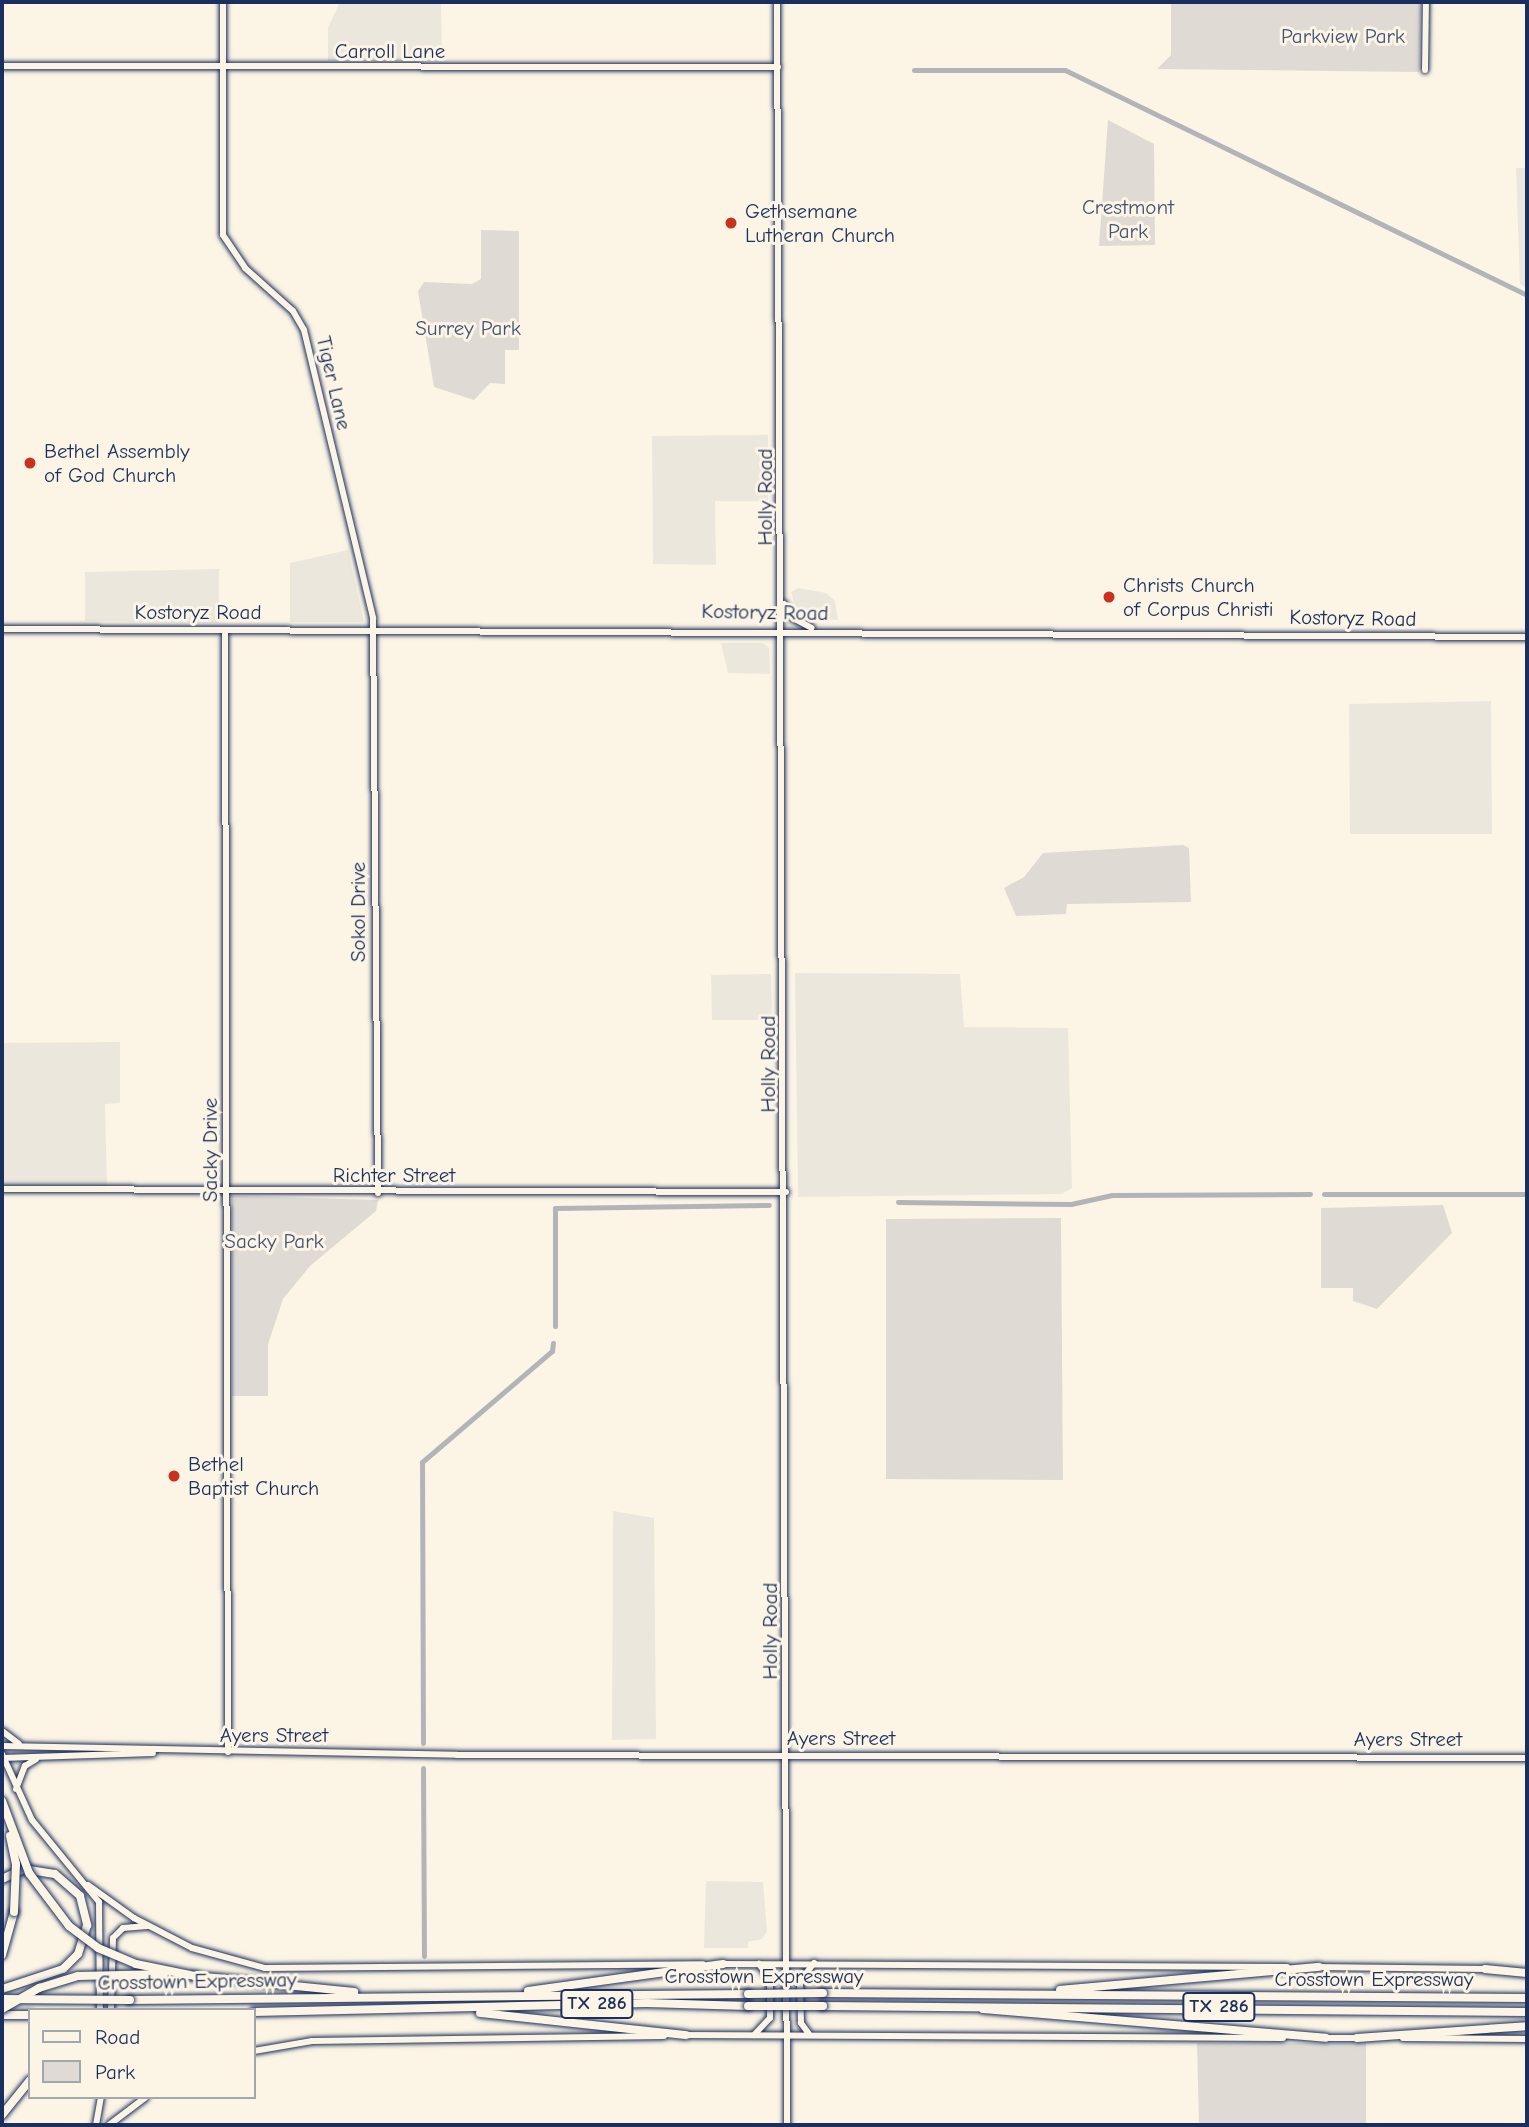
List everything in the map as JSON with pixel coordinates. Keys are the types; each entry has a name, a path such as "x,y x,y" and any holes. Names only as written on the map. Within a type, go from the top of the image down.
{"highway":[{"path":"2,1803 16,1864 14,1912 2,1955"},
{"path":"2,1803 29,1873 69,1926 98,1948 136,1964 195,1976"},
{"path":"2,1879 23,1869 40,1869 69,1883 80,1896 87,1925 78,1954 64,1969 2,1989"},
{"path":"503,1995 723,1964"},
{"path":"965,1994 1318,1967"},
{"path":"1485,1969 1527,1971"},
{"path":"2,2009 39,1988 78,1976 129,1972 392,1996"},
{"name":"Crosstown Expressway","path":"2,1999 823,1993 1527,1998"},
{"name":"Crosstown Expressway","path":"256,2014 647,2003 823,2006 911,2003 1527,2012"},
{"path":"911,2003 1326,2038"},
{"path":"446,2010 686,2035"},
{"path":"2,2015 28,2015"},
{"path":"1357,2038 1527,2026"},
{"path":"2,2115 28,2082"}],"main road":[{"name":"Tiger Lane","path":"223,2 223,235 245,268 293,311 304,330 374,630"},
{"name":"Holly Road","path":"777,2 786,1192 787,2125"},
{"path":"1425,70 1426,2"},
{"name":"Carroll Lane","path":"2,66 778,68"},
{"path":"783,603 796,620 817,630"},
{"name":"Kostoryz Road","path":"2,629 817,630 1527,637"},
{"name":"Sokol Drive","path":"374,630 378,1193"},
{"name":"Sacky Drive","path":"225,631 228,1752"},
{"name":"Richter Street","path":"2,1189 378,1193 786,1192"},
{"path":"2,1731 24,1746"},
{"name":"Ayers Street","path":"2,1746 92,1746 155,1752"},
{"path":"92,1746 99,1757"},
{"name":"Ayers Street","path":"2,1757 99,1757 155,1752 228,1752 1527,1758"},
{"path":"2,1757 16,1791 48,1842 88,1885 99,1902 100,2008"},
{"path":"16,1791 25,1766 39,1758"},
{"path":"2,1772 11,1780"},
{"name":"Crosstown Expressway","path":"88,1885 150,1926 192,1948 265,1968 814,1963 1485,1969"},
{"path":"111,2008 113,1938 123,1928 150,1926"},
{"path":"754,2035 770,2018 770,1979 759,1963"},
{"path":"809,2035 801,2023 800,1981 814,1963"},
{"path":"256,2051 312,2041 785,2034 1527,2039"},
{"path":"96,2125 102,2099"},
{"path":"109,2125 143,2099"}],"shaded area":[{"path":"340,2 441,2 442,62 328,61 328,28"},
{"path":"1516,168 1527,168 1527,288 1520,284"},
{"path":"768,435 768,501 715,501 716,565 653,564 652,436"},
{"path":"348,550 364,622 290,622 290,563"},
{"path":"219,569 219,623 85,621 85,572"},
{"path":"798,588 826,593 835,601 838,620 799,618 791,592"},
{"path":"721,643 763,643 769,648 770,674 728,673"},
{"path":"1491,701 1492,834 1350,834 1349,704"},
{"path":"795,973 960,974 964,1027 1068,1028 1072,1188 1062,1194 798,1197"},
{"path":"771,974 772,1020 712,1020 711,975"},
{"path":"120,1042 120,1103 105,1104 107,1186 2,1185 2,1043"},
{"path":"613,1511 654,1518 656,1739 612,1740"},
{"path":"706,1881 763,1882 767,1931 762,1939 748,1942 748,1948 704,1948"}],"green space":[{"name":"Parkview Park","path":"1171,2 1421,2 1419,72 1157,69 1171,55"},
{"name":"Crestmont Park","path":"1108,120 1154,144 1155,245 1099,246"},
{"name":"Surrey Park","path":"481,230 519,231 519,350 505,350 505,384 490,383 474,400 434,387 418,291 424,282 472,284 481,279"},
{"path":"1183,845 1189,848 1191,902 1067,904 1066,914 1016,916 1004,888 1024,877 1043,853"},
{"name":"Sacky Park","path":"232,1196 378,1200 376,1211 310,1266 283,1299 268,1344 268,1396 232,1396"},
{"path":"1443,1205 1452,1233 1377,1309 1353,1301 1353,1288 1321,1288 1321,1208"},
{"path":"1061,1218 1063,1480 886,1479 886,1219"},
{"path":"1197,2043 1366,2043 1366,2125 1199,2125"}],"waterway":[{"path":"914,70 1065,70 1527,295"},
{"path":"898,1202 1071,1204 1112,1195 1310,1194"},
{"path":"1324,1194 1527,1194"},
{"path":"555,1326 555,1208 769,1205"},
{"path":"423,1743 422,1462 552,1351 553,1343"},
{"path":"423,1768 424,1956"}],"place":[{"name":"Gethsemane Lutheran Church","path":"731,223"},
{"name":"Bethel Assembly of God Church","path":"30,463"},
{"name":"Christs Church of Corpus Christi","path":"1109,597"},
{"name":"Bethel Baptist Church","path":"174,1476"}]}
